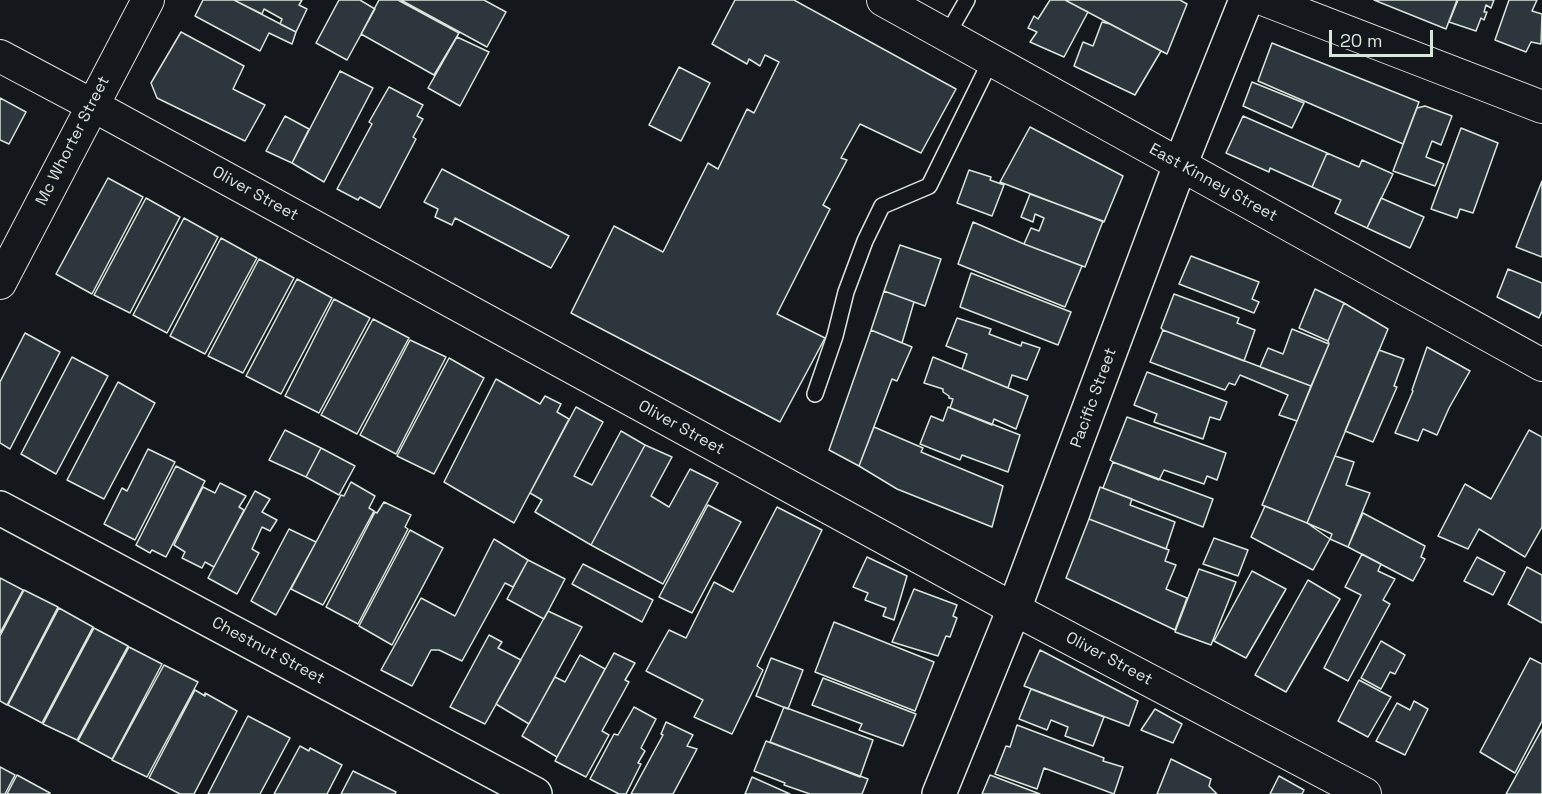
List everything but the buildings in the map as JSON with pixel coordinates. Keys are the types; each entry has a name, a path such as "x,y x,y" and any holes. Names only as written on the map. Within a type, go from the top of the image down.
{"street":[{"name":"Mc Whorter Street","path":"0,283 148,0"},
{"name":"East Kinney Street","path":"883,0 1542,365"},
{"name":"Pacific Street","path":"939,794 1014,609 1180,165 1246,0"},
{"path":"1265,0 1542,107"},
{"name":"Oliver Street","path":"0,56 1014,609 1365,794"},
{"name":"Chestnut Street","path":"0,508 535,794"}],"lane":[{"path":"947,35 967,0"},
{"path":"815,394 835,336 846,292 865,241 882,206 929,186 991,60"}]}
